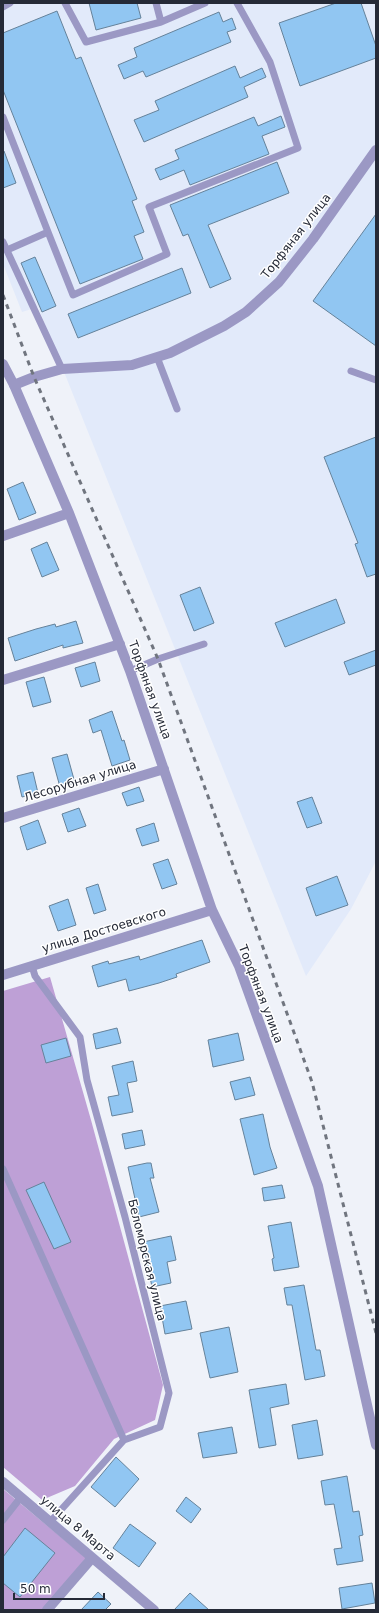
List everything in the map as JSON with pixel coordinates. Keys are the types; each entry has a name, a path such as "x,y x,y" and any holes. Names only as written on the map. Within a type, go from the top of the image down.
{"street":[{"name":"Торфяная улица","path":"376,150 313,239 279,282 246,312 224,326 170,353 132,365 62,370 34,376 14,384 69,513 120,644 212,910 239,966 318,1186 376,1445"},
{"path":"3,364 14,384"},
{"path":"3,536 69,513"},
{"path":"3,680 120,644"},
{"name":"Лесорубная улица","path":"3,818 164,769"},
{"name":"улица Достоевского","path":"3,975 212,910"},
{"name":"улица 8 Марта","path":"3,1482 154,1610"},
{"path":"47,1610 92,1558"}],"lane":[{"path":"3,7 10,3"},
{"path":"65,3 86,42 161,22 205,3"},
{"path":"156,3 161,22"},
{"path":"3,117 73,295 167,254 149,207 298,148 270,62 237,3"},
{"path":"7,250 48,232"},
{"path":"3,242 62,370"},
{"path":"157,357 177,409"},
{"path":"351,371 376,380"},
{"path":"130,671 158,659 204,644"},
{"name":"Беломорская улица","path":"32,966 35,976 80,1037 86,1080 125,1217 169,1393 160,1427 124,1440 50,1522"},
{"path":"3,1169 124,1440"},
{"path":"3,1520 21,1497"}],"shaded area":[{"path":"3,3 376,3 376,861 351,909 306,976 38,307 22,312 3,264"},
{"path":"50,977 91,1120 163,1385 155,1420 114,1439 75,1486 42,1500 3,1467 3,991"},
{"path":"3,1489 86,1558 43,1610 3,1610"}],"building":[{"path":"89,3 137,3 141,18 96,30"},
{"path":"336,3 361,3 376,46 376,58 300,86 279,23"},
{"path":"57,11 76,59 81,57 137,199 132,201 144,232 134,236 143,259 80,284 3,90 3,33"},
{"path":"219,12 223,22 232,18 236,29 227,32 231,42 146,77 143,71 124,79 118,65 137,57 134,48"},
{"path":"235,66 240,78 262,68 266,77 244,87 248,97 144,142 134,120 159,110 155,101"},
{"path":"281,116 285,127 262,136 269,154 190,185 184,170 160,180 155,169 179,159 175,150 254,117 258,126"},
{"path":"4,151 16,183 3,188 3,152"},
{"path":"277,162 289,193 208,225 231,279 210,288 188,234 183,236 170,205"},
{"path":"376,214 376,346 313,301"},
{"path":"35,257 56,306 42,312 21,263"},
{"path":"182,268 191,293 78,338 68,314"},
{"path":"376,437 376,574 367,577 355,544 358,543 324,457"},
{"path":"23,482 36,513 19,520 7,489"},
{"path":"47,542 59,570 42,577 31,549"},
{"path":"200,587 214,623 194,631 180,595"},
{"path":"336,599 345,623 285,647 275,623"},
{"path":"76,621 83,643 63,648 63,645 15,661 8,638 55,624 56,627"},
{"path":"376,650 376,665 349,675 344,662"},
{"path":"95,662 100,681 81,687 75,668"},
{"path":"44,677 51,702 33,707 26,682"},
{"path":"112,711 122,741 124,740 130,760 112,766 101,730 93,733 89,720"},
{"path":"67,754 75,783 60,787 52,758"},
{"path":"33,772 38,793 22,797 17,776"},
{"path":"139,787 144,801 127,806 122,793"},
{"path":"312,797 322,823 307,828 297,802"},
{"path":"79,808 86,826 68,832 62,814"},
{"path":"38,820 46,843 27,850 20,827"},
{"path":"154,823 159,841 142,846 136,829"},
{"path":"168,859 177,884 162,889 153,864"},
{"path":"337,876 348,905 316,916 306,888"},
{"path":"98,884 106,910 94,914 86,888"},
{"path":"68,899 76,925 58,931 49,906"},
{"path":"202,940 210,962 176,974 177,977 129,991 126,979 98,987 92,966 108,961 109,964 139,956 140,960"},
{"path":"117,1028 121,1043 96,1049 93,1034"},
{"path":"238,1033 244,1060 213,1067 208,1040"},
{"path":"66,1038 71,1056 46,1063 41,1045"},
{"path":"133,1061 137,1081 127,1083 133,1112 112,1116 108,1097 119,1095 112,1066"},
{"path":"250,1077 255,1095 235,1100 230,1082"},
{"path":"263,1114 270,1147 277,1168 254,1175 240,1119"},
{"path":"142,1130 145,1145 125,1149 122,1134"},
{"path":"151,1163 154,1178 150,1178 159,1212 139,1217 128,1167"},
{"path":"44,1182 71,1242 54,1249 26,1190"},
{"path":"282,1185 285,1198 264,1201 262,1188"},
{"path":"291,1222 299,1267 274,1271 272,1259 274,1258 268,1226"},
{"path":"171,1236 176,1260 167,1262 171,1283 152,1287 143,1242"},
{"path":"304,1285 316,1350 320,1350 325,1376 305,1380 292,1305 287,1305 284,1288"},
{"path":"186,1301 192,1329 165,1334 160,1306"},
{"path":"229,1327 238,1372 210,1378 200,1333"},
{"path":"286,1384 289,1404 270,1408 276,1445 259,1448 249,1390"},
{"path":"317,1420 323,1455 298,1459 292,1425"},
{"path":"232,1427 237,1453 203,1458 198,1433"},
{"path":"116,1457 139,1479 115,1507 91,1487"},
{"path":"347,1476 353,1512 359,1511 363,1535 359,1536 363,1561 337,1565 334,1549 342,1548 334,1504 325,1505 321,1481"},
{"path":"186,1497 201,1509 191,1523 176,1511"},
{"path":"130,1524 156,1543 139,1567 113,1548"},
{"path":"25,1528 55,1553 20,1597 3,1583 3,1557"},
{"path":"372,1583 375,1603 342,1609 339,1588"},
{"path":"98,1592 111,1604 105,1610 81,1610"},
{"path":"190,1593 209,1610 174,1610"}],"railway":[{"path":"3,295 34,377 158,659 312,1082 376,1333"}]}
